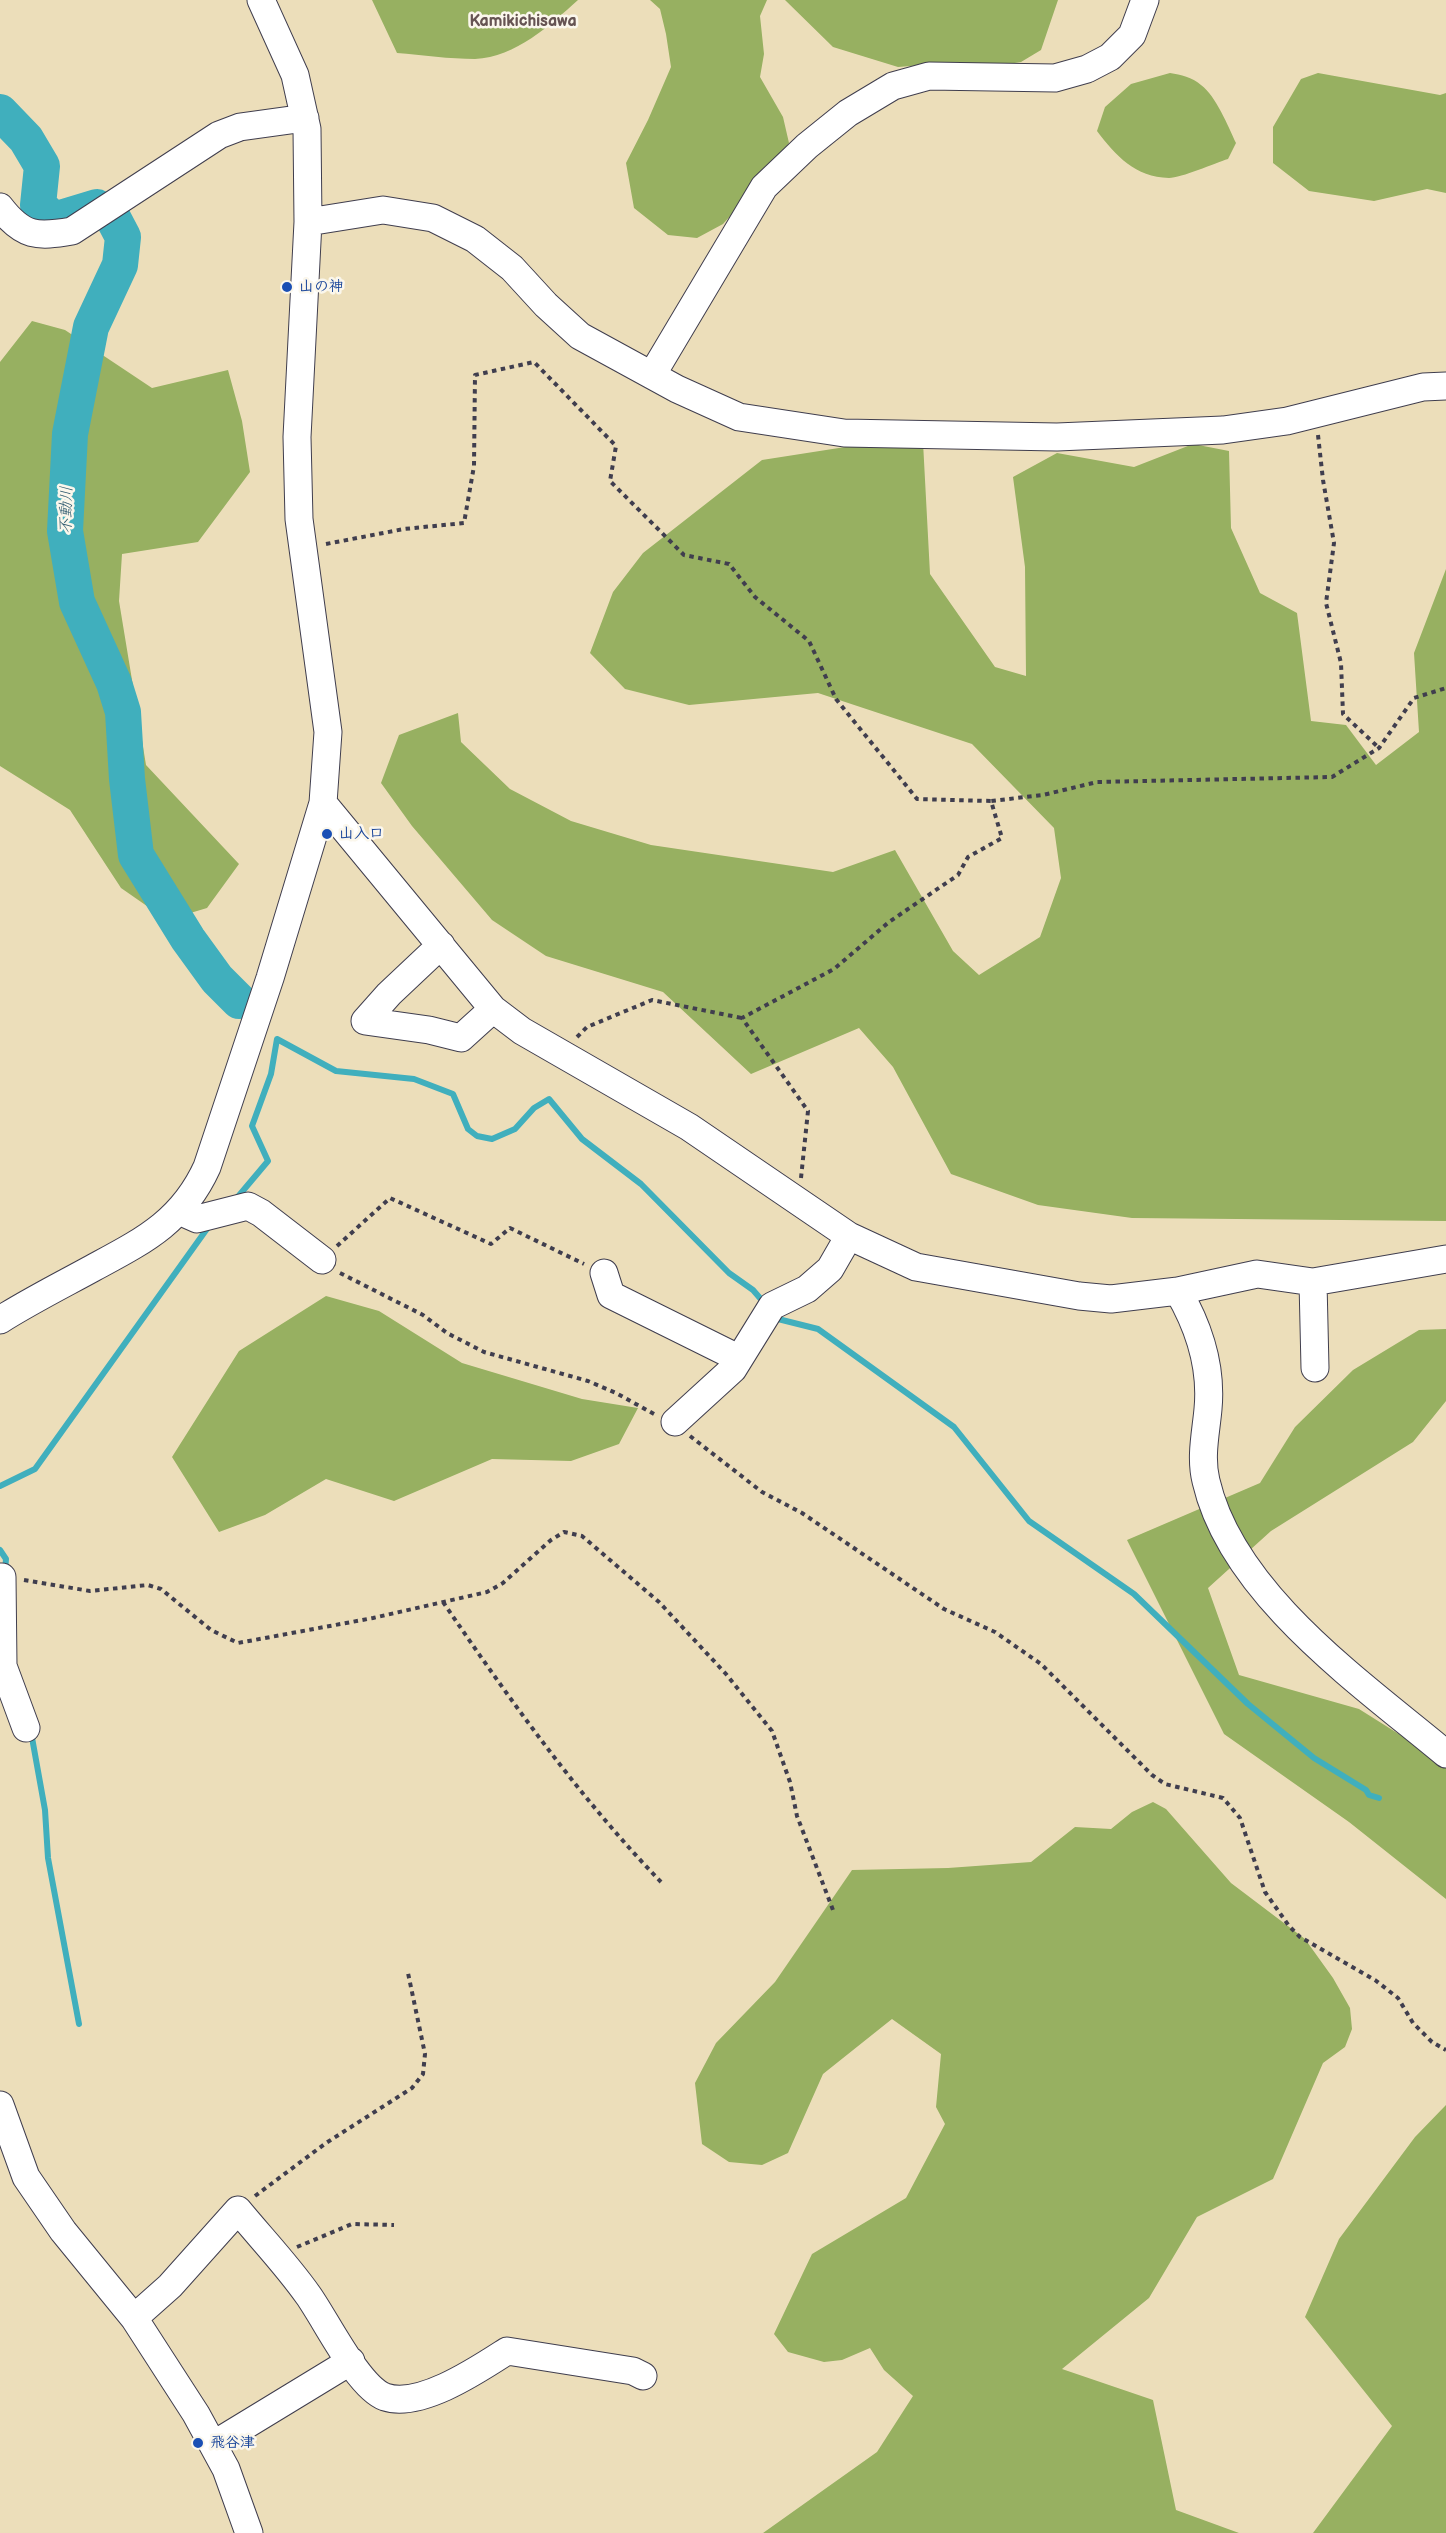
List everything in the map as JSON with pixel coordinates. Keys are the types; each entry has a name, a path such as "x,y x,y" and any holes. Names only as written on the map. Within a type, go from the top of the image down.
{"street":[{"path":"0,1320 145,1240 179,1211 197,1189 207,1167 270,978 323,803 328,732 299,519 297,437 308,222 308,129 295,75 261,0"},
{"path":"652,375 764,187 807,146 848,113 893,86 929,76 1055,78 1087,69 1110,57 1132,35 1145,0"},
{"path":"0,207 10,220 26,232 46,236 72,231 219,135 240,127 305,118"},
{"path":"308,222 383,210 433,218 476,239 494,253 580,336 652,375 739,417 844,433 1057,437 1223,430 1287,421 1423,387 1446,386"},
{"path":"323,803 493,1008 522,1031 689,1127 849,1236 916,1267 1068,1294 1112,1299 1178,1292 1257,1274 1313,1282 1446,1259"},
{"path":"441,945 364,1021 429,1030 460,1038 493,1008"},
{"path":"179,1211 197,1218 248,1206 261,1213 322,1260"},
{"path":"675,1422 733,1368 772,1306 807,1289 830,1269 849,1236"},
{"path":"604,1274 611,1296 738,1358"},
{"path":"1313,1282 1315,1368"},
{"path":"1178,1292 1191,1313 1201,1338 1209,1390 1203,1452 1205,1480 1220,1525 1235,1552 1298,1627 1446,1754"},
{"path":"1,1577 3,1666 26,1728"},
{"path":"0,2105 26,2177 63,2231 134,2318 196,2414 226,2469 249,2533"},
{"path":"134,2318 170,2286 238,2210 308,2294 366,2384 386,2397 412,2398 461,2381 507,2351 633,2371 643,2376"},
{"path":"213,2445 351,2361"}],"path":[{"path":"303,549 404,530 464,523 474,466 475,375 534,362 616,446 610,481 618,490 684,555 729,564 755,597 809,641 836,699 918,799 992,801 1043,795 1097,782 1332,777 1379,748 1414,698 1446,688"},
{"path":"1316,413 1323,480 1334,543 1326,603 1341,663 1343,714 1379,748"},
{"path":"560,1053 587,1027 652,1000 742,1018 834,969 889,922 958,875 968,857 1002,838 992,801"},
{"path":"742,1018 808,1111 798,1202"},
{"path":"604,1274 510,1228 492,1244 390,1198 322,1260 366,1288 423,1315 447,1333 484,1352 588,1381 616,1393 661,1418 675,1422 694,1440 762,1492 802,1513 944,1609 995,1632 1041,1664 1152,1775 1165,1784 1223,1798 1240,1818 1265,1892 1289,1926 1300,1937 1375,1980 1398,1998 1413,2023 1426,2036 1446,2050"},
{"path":"1,1577 90,1591 148,1585 161,1589 211,1630 238,1643 373,1618 487,1592 503,1583 551,1540 564,1532 582,1536 659,1602 726,1674 772,1731 790,1782 797,1816 833,1910"},
{"path":"443,1602 504,1692 617,1837 661,1882"},
{"path":"238,2210 280,2175 412,2088 423,2074 425,2054 408,1973"},
{"path":"276,2256 352,2224 394,2225"}],"green space":[{"path":"372,0 578,0 544,29 518,46 490,57 475,59 397,53"},
{"path":"650,0 767,0 760,16 764,54 760,77 783,117 789,143 761,182 723,224 697,238 668,235 634,208 626,163 671,67 660,9"},
{"path":"785,0 1058,0 1041,50 1021,62 996,66 949,63 898,67 833,47"},
{"path":"1170,73 1198,82 1212,96 1236,143 1228,159 1169,178 1146,174 1127,164 1097,131 1105,107 1131,84"},
{"path":"1318,73 1440,95 1446,93 1446,193 1427,189 1374,201 1309,191 1273,163 1273,127 1301,79"},
{"path":"32,321 65,330 152,388 228,370 242,421 250,472 198,542 122,554 119,601 146,765 239,864 207,908 167,920 121,888 70,810 0,766 0,362"},
{"path":"923,442 930,574 995,667 1026,676 1025,567 1013,477 1057,453 1134,467 1193,444 1229,451 1231,528 1260,593 1297,613 1311,721 1346,725 1376,765 1419,732 1414,653 1446,569 1446,1221 1132,1218 1038,1205 951,1174 893,1067 859,1028 751,1074 663,992 546,956 492,920 412,826 381,783 399,735 458,713 461,742 510,789 571,821 651,845 833,872 895,850 953,951 979,975 1040,937 1061,878 1054,828 972,744 818,693 689,705 625,689 590,653 613,592 643,553 762,460 858,445"},
{"path":"326,1296 379,1311 462,1363 582,1399 638,1408 619,1444 571,1461 492,1459 394,1501 326,1479 265,1515 219,1532 172,1457 239,1351"},
{"path":"1446,1329 1446,1401 1413,1442 1271,1531 1208,1588 1239,1675 1359,1709 1429,1753 1446,1743 1446,1899 1349,1822 1224,1734 1127,1540 1260,1483 1295,1427 1353,1370 1419,1330"},
{"path":"1153,1802 1166,1809 1231,1883 1305,1939 1333,1978 1350,2008 1352,2029 1345,2047 1323,2063 1273,2179 1197,2217 1149,2298 1062,2369 1153,2400 1176,2510 1239,2533 763,2533 877,2452 913,2396 884,2370 870,2348 842,2360 824,2362 788,2352 774,2334 812,2254 906,2198 945,2124 936,2107 941,2054 892,2019 823,2074 788,2153 762,2165 729,2162 702,2144 695,2083 716,2043 775,1982 852,1870 948,1868 1031,1862 1075,1827 1111,1829 1132,1812"},
{"path":"1446,2105 1446,2533 1313,2533 1392,2426 1305,2317 1339,2239 1415,2137"}],"waterway":[{"name":"不動川","path":"0,112 26,139 42,166 38,205 54,220 97,207 113,218 123,237 120,265 91,327 70,434 65,531 77,602 114,683 123,712 127,779 136,855 188,939 217,979 239,1001"},
{"path":"236,1199 268,1161 252,1126 271,1074 277,1039 336,1071 414,1079 453,1094 468,1129 477,1136 492,1139 515,1129 534,1108 549,1099 582,1139 641,1184 729,1273 753,1290 766,1305"},
{"path":"0,1486 35,1469 209,1226"},
{"path":"775,1315 778,1319 818,1329 954,1427 1029,1521 1134,1594 1248,1704 1314,1758 1366,1790 1369,1795 1379,1798"},
{"path":"0,1550 6,1559 5,1571"},
{"path":"31,1732 45,1810 48,1858 79,2024"}],"place":[{"name":"山の神","path":"287,287"},
{"name":"山入口","path":"327,834"},
{"name":"飛谷津","path":"198,2443"}],"district":[{"name":"Kamikichisawa","path":"523,22"}]}
